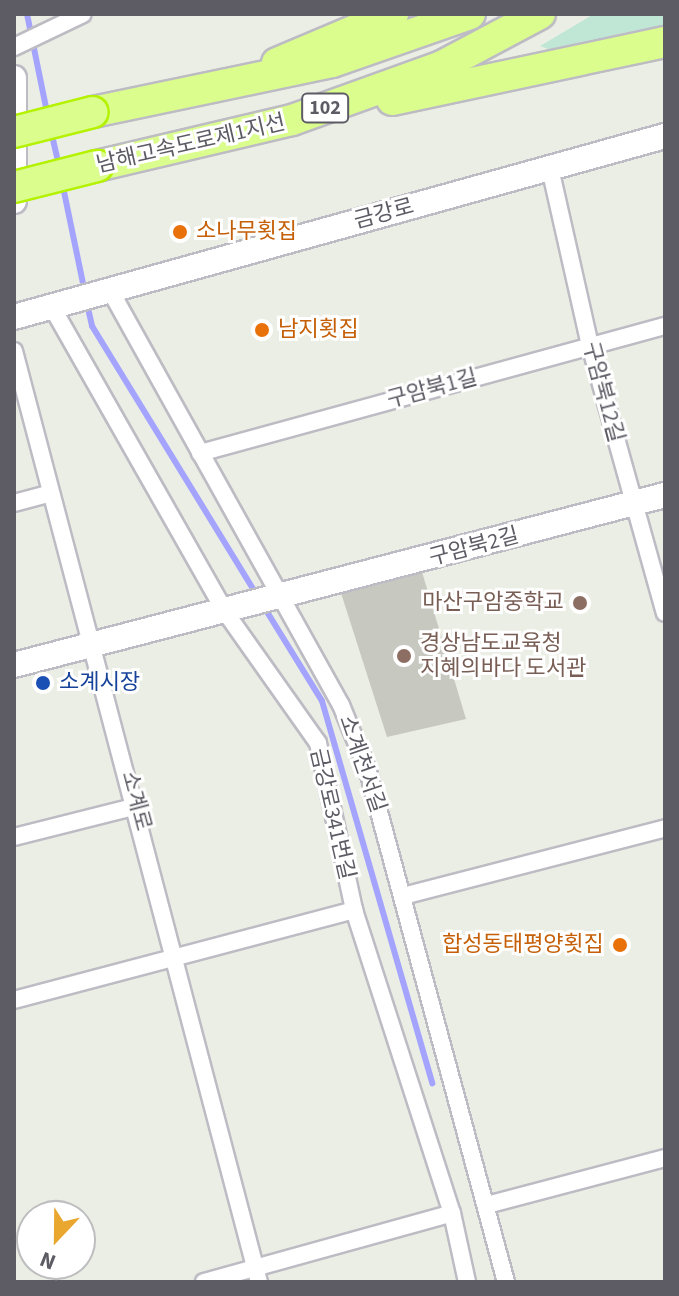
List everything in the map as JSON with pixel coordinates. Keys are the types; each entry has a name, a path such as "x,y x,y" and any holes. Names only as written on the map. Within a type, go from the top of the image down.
{"highway":[{"path":"249,77 393,14"},
{"name":"102","path":"14,132 249,77 332,62 470,14"},
{"name":"남해고속도로제1지선","path":"14,187 292,120 442,66 540,14"},
{"path":"292,120 665,42"}],"main road":[{"path":"14,201 17,78"},
{"name":"금강로","path":"58,305 665,136"},
{"path":"14,317 58,305"},
{"name":"구암북2길","path":"232,611 665,495"},
{"path":"14,665 232,611"}],"street":[{"path":"17,78 18,48 56,31 83,14"},
{"name":"구암북12길","path":"550,168 590,345 665,613"},
{"name":"소계천서길","path":"106,291 200,453 363,758 506,1282"},
{"name":"금강로341번길","path":"58,305 232,611 318,743 354,910 452,1213 467,1282"},
{"name":"구암북1길","path":"200,453 665,326"},
{"name":"소계로","path":"14,351 48,494 94,644 178,957 257,1276"},
{"path":"14,503 48,494"},
{"path":"14,837 137,806"},
{"path":"403,896 665,828"},
{"path":"14,1000 354,910"},
{"path":"487,1205 665,1158"},
{"path":"204,1282 257,1276 452,1213"}],"green space":[{"path":"594,14 665,14 665,26 559,53 540,46"}],"building":[{"name":"경상남도교육청 지혜의바다 도서관","path":"422,572 466,719 387,737 341,593"}],"waterway":[{"path":"27,14 48,117"},
{"path":"51,131 59,167"},
{"path":"62,182 85,293"},
{"path":"87,304 92,326 258,597"},
{"path":"264,607 322,701 432,1083"}],"place":[{"name":"소나무횟집","path":"180,232"},
{"name":"남지횟집","path":"262,330"},
{"name":"마산구암중학교","path":"580,603"},
{"name":"경상남도교육청 지혜의바다 도서관","path":"404,656"},
{"name":"소계시장","path":"43,683"},
{"name":"합성동태평양횟집","path":"620,945"}]}
